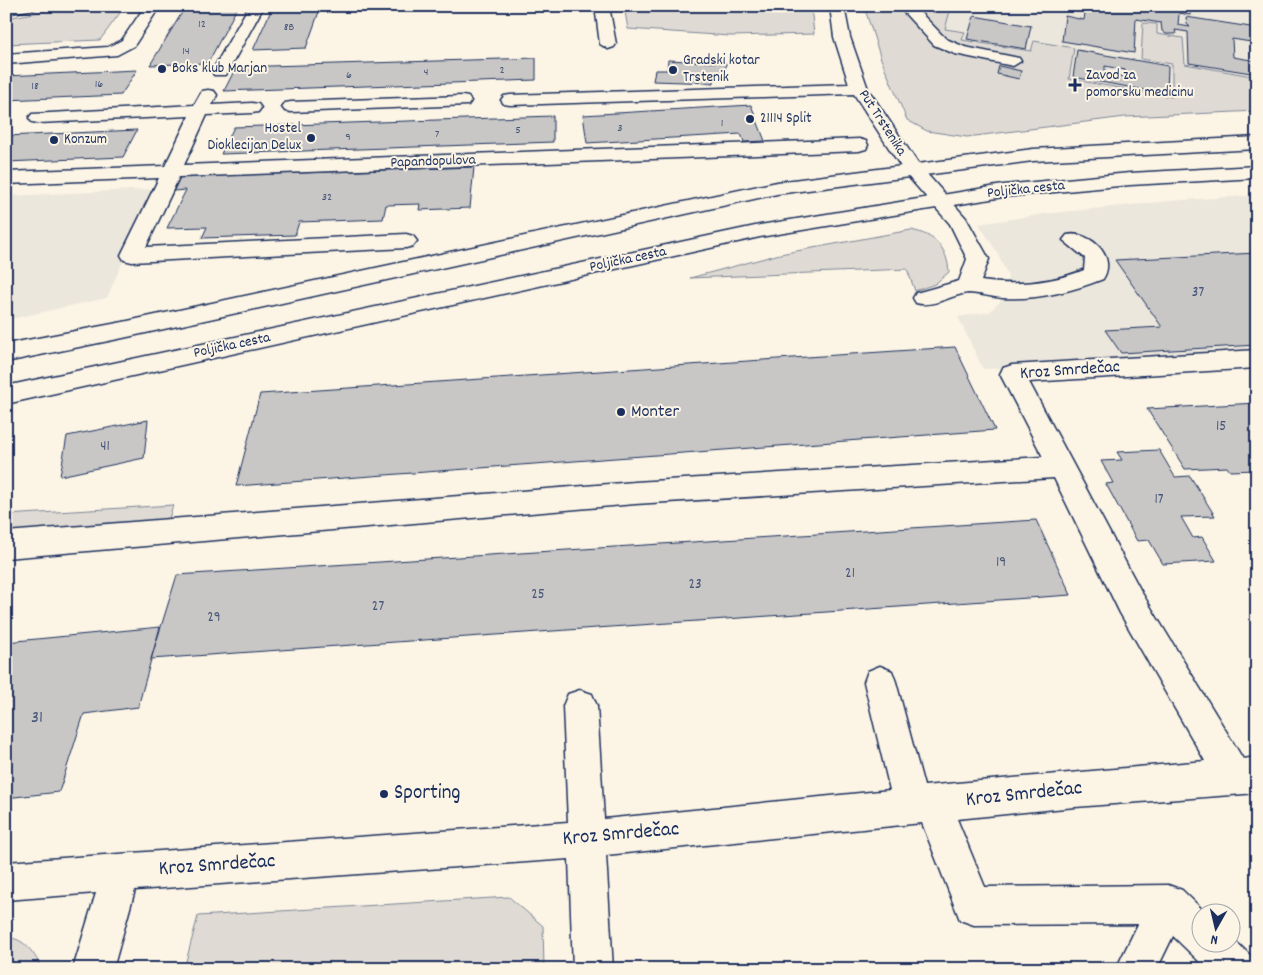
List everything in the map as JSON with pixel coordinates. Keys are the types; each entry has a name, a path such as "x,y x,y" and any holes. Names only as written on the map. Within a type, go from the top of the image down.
{"street":[{"path":"6,10 28,6"},
{"path":"6,59 111,52 128,43 152,6"},
{"path":"220,71 229,58 256,6"},
{"path":"602,6 608,44"},
{"name":"Put Trstenika","path":"836,6 842,37 860,89 912,169 964,229 978,259 968,286"},
{"path":"905,6 940,42 961,51 1013,60"},
{"path":"615,76 615,96"},
{"path":"510,100 860,89"},
{"path":"565,98 568,116"},
{"path":"291,107 462,101"},
{"path":"38,118 204,102 252,108"},
{"path":"204,102 132,255 406,241"},
{"name":"Poljička cesta","path":"6,353 123,330 777,188 912,169 1033,155 1257,143"},
{"name":"Papandopulova","path":"6,178 859,145"},
{"name":"Poljička cesta","path":"6,395 760,231 1003,191 1188,175 1257,172"},
{"path":"924,298 968,286 1013,292 1068,286 1095,274 1096,255 1074,240"},
{"name":"Kroz Smrdečac","path":"6,881 586,839 1075,789 1246,776 1131,603 1012,374 1257,359"},
{"path":"6,545 635,493 1062,467"},
{"path":"880,682 923,806 974,906 1168,904 1190,925"},
{"path":"580,706 593,969"},
{"path":"93,969 121,873"},
{"path":"1136,969 1168,904"},
{"path":"1218,952 1236,969"}],"shaded area":[{"path":"74,6 125,6 100,40 6,44 6,18"},
{"path":"624,6 811,6 814,34 730,36 628,29"},
{"name":"Zavod za pomorsku medicinu","path":"864,6 1257,6 1257,111 1125,117 967,137 927,131 907,120 881,59"},
{"name":"Zavod za pomorsku medicinu","path":"864,6 920,6 950,11 945,29 965,32 962,40 1031,51 1034,41 1074,48 1069,79 1172,97 1172,64 1141,59 1143,23 1157,24 1157,34 1183,38 1185,64 1257,77 1257,111 1125,117 967,137 927,131 907,120 881,59"},
{"path":"154,189 107,298 6,320 6,196"},
{"path":"1257,195 1257,352 983,369 958,317 989,312 1006,296 1008,276 997,252 979,224 1043,214 1170,201"},
{"path":"911,230 927,235 938,243 946,256 949,272 935,284 915,291 907,269 690,278 780,254"},
{"path":"173,505 168,522 6,532 6,515"},
{"path":"509,897 543,926 544,969 184,969 198,916"},
{"path":"6,938 18,940 24,944 33,953 42,969 6,969"}],"building":[{"path":"186,6 238,6 208,63 150,65"},
{"path":"273,6 321,6 306,48 253,50"},
{"path":"1041,6 1126,6 1151,12 1151,6 1178,6 1178,8 1191,10 1190,15 1179,13 1178,25 1190,27 1187,24 1186,17 1257,28 1257,43 1232,39 1233,57 1257,61 1257,74 1189,63 1188,32 1175,30 1176,34 1166,34 1162,31 1161,23 1136,19 1134,53 1062,41 1065,16 1084,20 1085,13"},
{"path":"974,16 1031,26 1026,49 967,39"},
{"path":"1077,50 1168,66 1167,94 1073,77","holes":["1105,66 1125,70 1125,77 1105,73"]},
{"path":"536,58 536,80 224,91 236,67"},
{"path":"668,60 726,63 725,75 714,74 714,83 653,81 655,70 667,70"},
{"path":"999,66 1021,71 1019,79 997,74"},
{"path":"137,70 121,95 6,100 6,76"},
{"path":"751,105 765,141 744,142 741,134 587,143 583,115"},
{"path":"553,116 553,142 221,154 234,127"},
{"path":"137,130 123,157 6,162 6,136"},
{"path":"474,167 470,208 419,210 420,204 386,205 383,219 299,222 295,235 202,238 207,227 167,228 186,190 173,191 180,177"},
{"path":"1257,253 1257,345 1121,353 1105,330 1162,327 1115,260"},
{"name":"Monter","path":"955,347 995,430 236,486 260,394"},
{"path":"1257,403 1257,470 1230,471 1227,467 1185,469 1147,409"},
{"path":"148,420 144,458 60,476 67,436"},
{"path":"1159,450 1175,477 1190,476 1215,516 1181,517 1193,538 1202,537 1216,561 1163,564 1149,540 1137,541 1106,484 1113,483 1101,461 1122,460 1117,452"},
{"path":"1036,520 1071,595 151,659 177,575"},
{"path":"160,627 138,707 84,714 59,792 6,798 6,642"}],"place":[{"name":"Boks klub Marjan","path":"162,69"},
{"name":"Gradski kotar Trstenik","path":"673,70"},
{"name":"Zavod za pomorsku medicinu","path":"1075,85"},
{"name":"21114 Split","path":"750,119"},
{"name":"Hostel Dioklecijan Delux","path":"311,138"},
{"name":"Konzum","path":"54,140"},
{"name":"Monter","path":"621,412"},
{"name":"Sporting","path":"384,794"}]}
